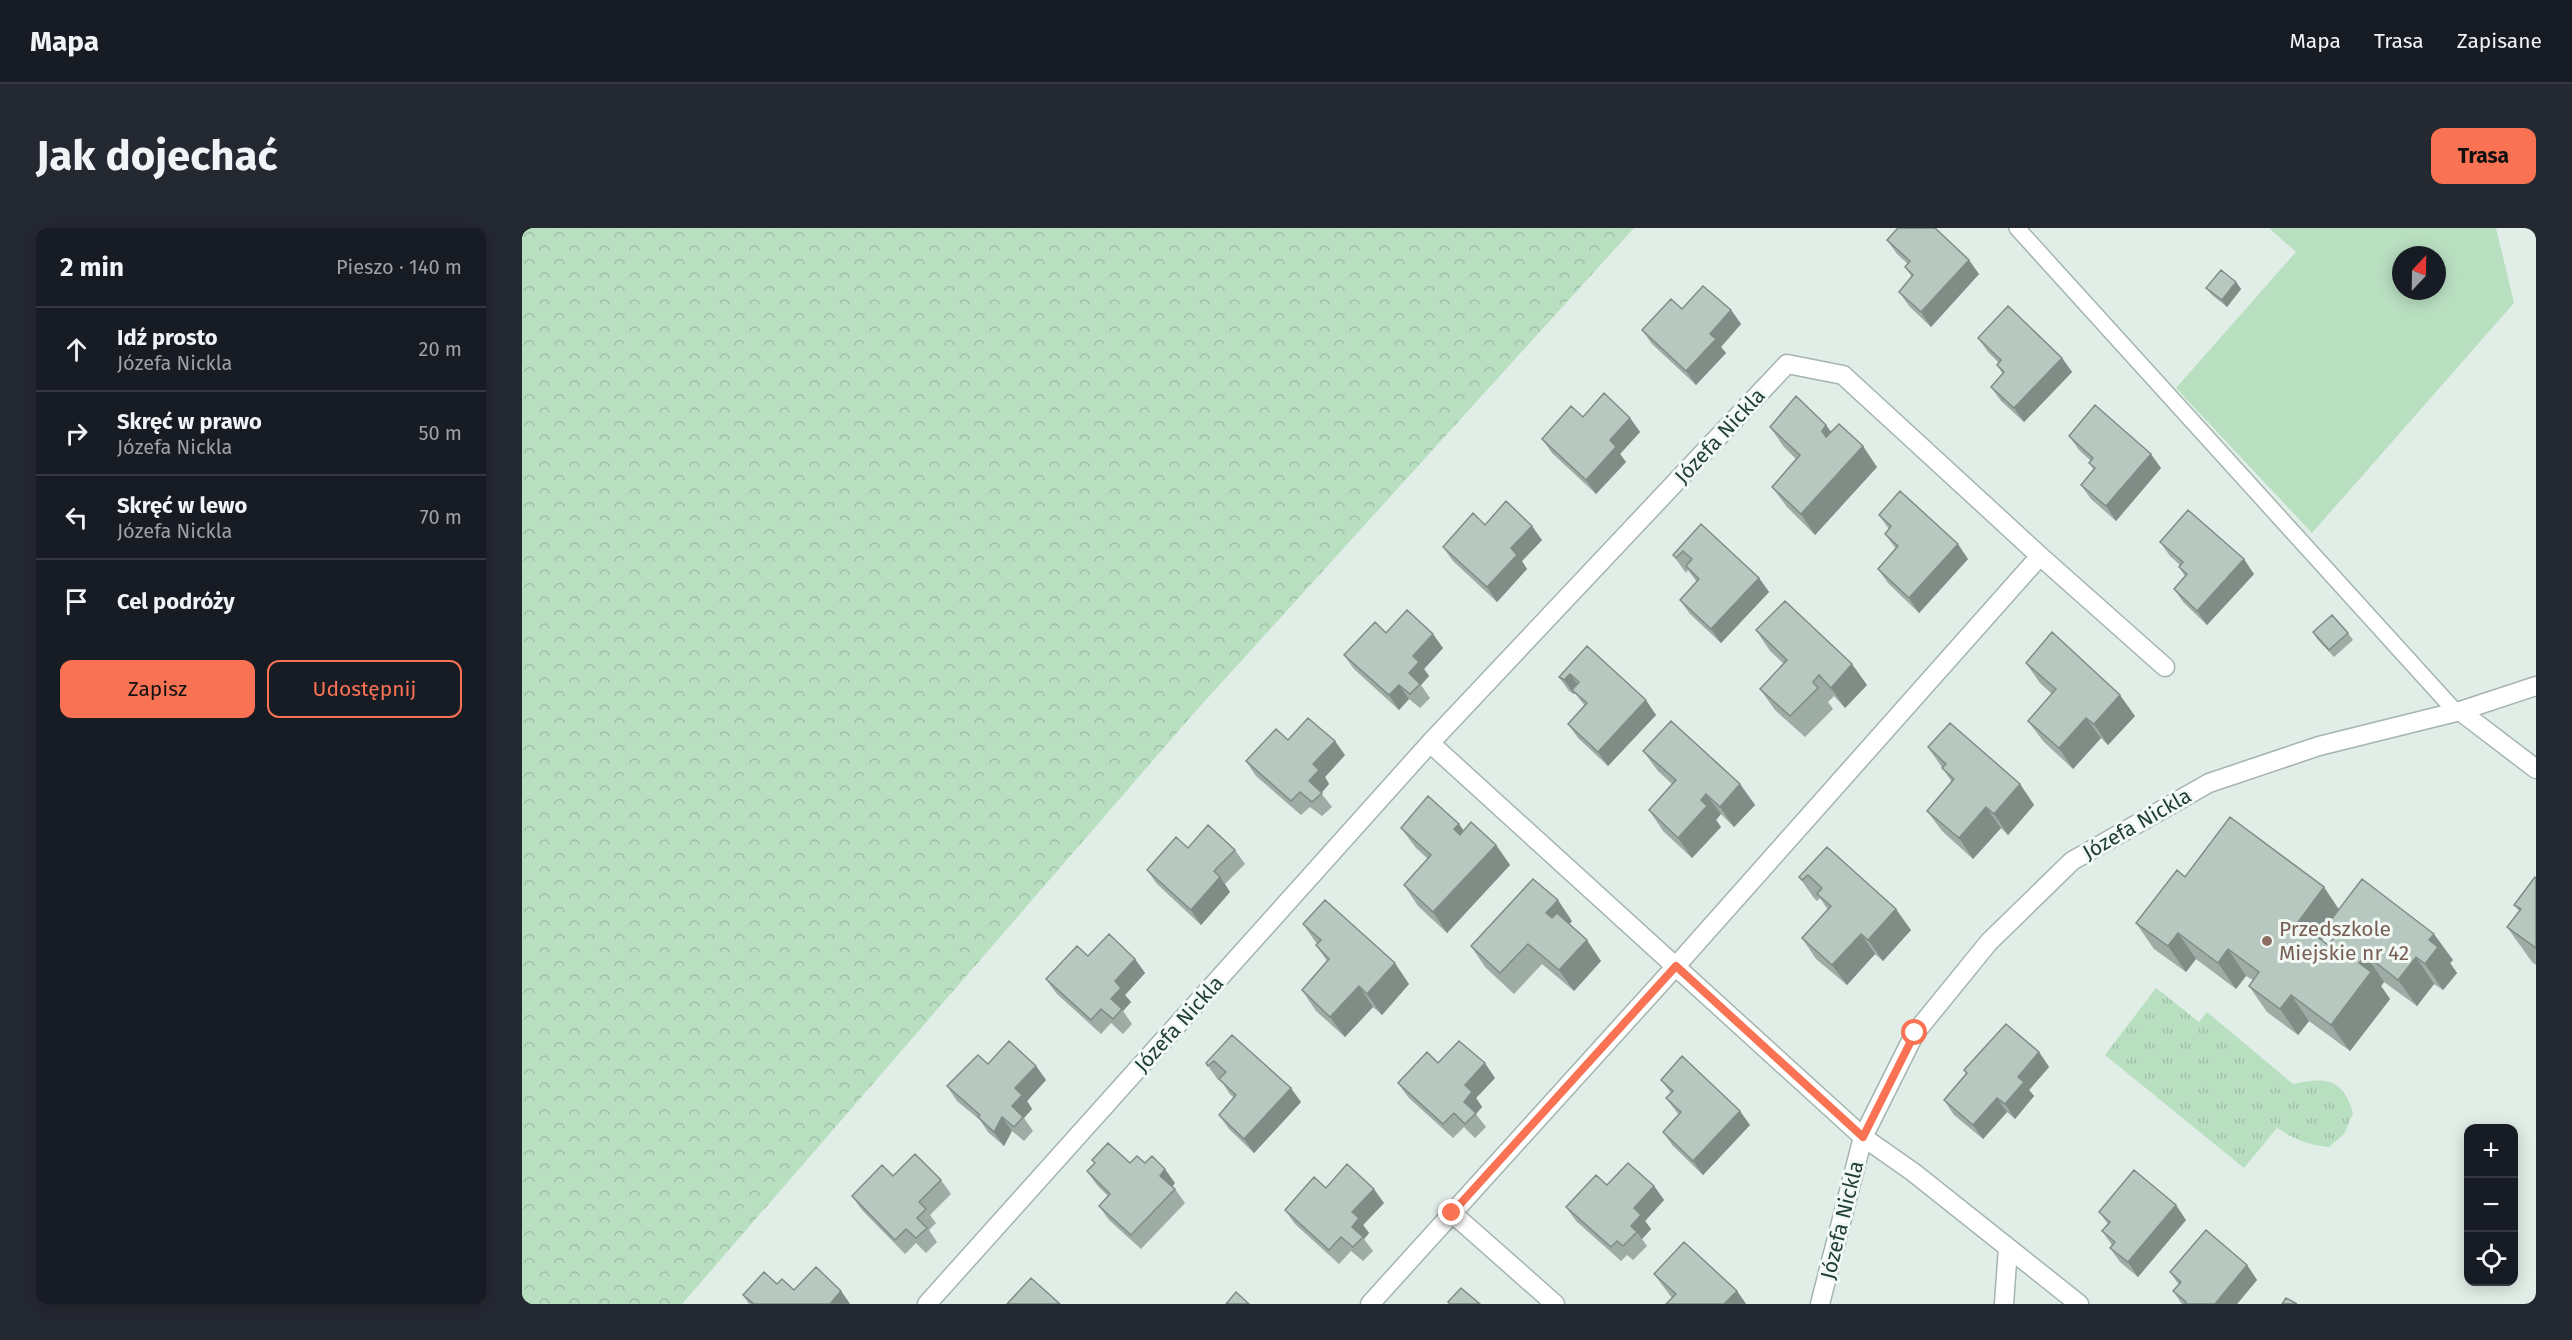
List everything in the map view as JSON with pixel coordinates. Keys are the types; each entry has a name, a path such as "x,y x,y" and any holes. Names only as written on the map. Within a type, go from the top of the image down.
{"street":[{"name":"Józefa Nickla","path":"927,1304 1430,743 1787,364 1844,375 2040,556 2165,667"},
{"path":"1370,1304 1676,966 2040,556"},
{"name":"Józefa Nickla","path":"1820,1304 1863,1137 1915,1033 1989,942 2072,861 2209,783 2319,746 2458,711 2536,686"},
{"path":"2458,711 2536,769"},
{"name":"Józefa Nickla","path":"1430,743 1863,1137 1913,1172 2079,1304"},
{"path":"1452,1213 1555,1304"},
{"path":"2004,1304 2008,1248"}],"lane":[{"path":"2017,228 2458,711"}],"green space":[{"path":"522,228 1634,228 1194,713 682,1304 522,1304"},
{"path":"2269,228 2496,228 2514,303 2312,533 2176,388 2296,252"},
{"path":"2156,988 2199,1022 2207,1012 2293,1084 2323,1081 2338,1087 2349,1101 2353,1113 2344,1134 2329,1147 2302,1141 2277,1128 2244,1168 2105,1055"}],"building":[{"path":"1898,228 1935,228 1969,260 1921,312 1899,292 1913,275 1905,267 1910,261 1887,240"},
{"path":"2221,270 2236,282 2222,300 2206,288"},
{"path":"1703,286 1731,310 1710,334 1716,339 1686,371 1642,330 1671,299 1682,309"},
{"path":"2008,306 2062,358 2014,408 1991,387 2004,372 1997,365 2001,360 1978,338"},
{"path":"1604,393 1630,418 1610,440 1616,447 1586,480 1542,439 1571,406 1583,417"},
{"path":"1796,396 1826,425 1822,431 1826,437 1839,424 1863,446 1801,514 1772,487 1800,455 1770,427"},
{"path":"2095,405 2151,454 2106,506 2081,485 2095,468 2089,463 2093,458 2069,436"},
{"path":"1900,491 1958,544 1909,598 1878,569 1898,546 1885,534 1891,526 1879,515"},
{"path":"1506,501 1532,526 1511,548 1517,555 1487,587 1443,547 1473,513 1485,525"},
{"path":"2188,510 2244,559 2197,611 2174,589 2187,574 2179,567 2183,562 2160,542"},
{"path":"1701,524 1759,578 1711,629 1680,600 1699,579 1686,566 1692,559 1683,551 1676,558 1673,555"},
{"path":"1785,601 1852,664 1831,688 1819,675 1813,682 1818,688 1790,716 1760,689 1787,660 1756,630"},
{"path":"1407,610 1433,634 1413,656 1419,662 1409,673 1420,684 1410,694 1399,685 1389,695 1344,655 1375,622 1386,633"},
{"path":"2332,615 2348,633 2329,650 2313,632"},
{"path":"2052,632 2120,695 2094,724 2086,718 2059,748 2028,721 2056,689 2026,663"},
{"path":"1587,646 1646,700 1598,752 1568,724 1587,703 1572,690 1579,682 1570,674 1564,680 1559,677"},
{"path":"1308,718 1335,741 1313,764 1319,770 1309,781 1322,793 1312,802 1300,792 1291,801 1246,761 1276,729 1288,740"},
{"path":"1671,721 1740,784 1720,807 1706,794 1701,800 1707,806 1678,838 1649,810 1676,780 1643,751"},
{"path":"1950,723 2020,784 1994,814 1986,807 1959,838 1927,811 1954,779 1942,768 1946,764 1928,747"},
{"path":"1428,796 1459,824 1454,829 1460,835 1471,822 1496,845 1433,912 1404,885 1431,855 1401,828"},
{"path":"2230,817 2324,887 2298,922 2328,945 2338,933 2327,925 2362,879 2434,934 2429,940 2438,947 2425,964 2416,957 2398,980 2366,955 2359,963 2371,972 2331,1025 2291,995 2280,1009 2249,986 2259,972 2228,949 2218,963 2178,933 2168,946 2136,923 2177,870 2185,877"},
{"path":"1208,825 1235,850 1214,871 1220,877 1191,910 1147,870 1176,837 1188,848"},
{"path":"1827,847 1896,909 1868,940 1861,934 1832,965 1802,938 1831,906 1817,894 1822,888 1808,875 1802,880 1799,877"},
{"path":"2535,877 2536,948 2507,927 2521,909 2514,905"},
{"path":"1533,879 1558,900 1546,913 1552,918 1557,913 1587,940 1559,970 1528,944 1500,973 1471,946"},
{"path":"1325,900 1395,963 1367,994 1359,986 1330,1017 1302,990 1329,959 1316,945 1321,940 1303,924"},
{"path":"1109,934 1135,959 1115,981 1121,988 1111,999 1122,1009 1113,1019 1101,1009 1091,1020 1046,979 1077,946 1088,956"},
{"path":"2006,1024 2039,1052 2018,1077 2024,1082 2005,1104 1997,1098 1973,1125 1944,1100 1967,1073 1964,1070"},
{"path":"1232,1035 1291,1088 1244,1139 1219,1115 1236,1095 1219,1079 1226,1072 1214,1061 1208,1066 1206,1063"},
{"path":"1009,1041 1036,1066 1015,1088 1022,1095 1012,1106 1023,1117 1014,1127 1002,1117 994,1132 978,1117 980,1115 947,1086 978,1055 988,1064"},
{"path":"1459,1041 1485,1063 1465,1085 1472,1092 1464,1102 1476,1113 1465,1124 1454,1113 1443,1124 1398,1083 1427,1052 1438,1063"},
{"path":"1682,1056 1740,1111 1693,1161 1663,1132 1681,1112 1666,1098 1673,1091 1661,1080"},
{"path":"1108,1143 1130,1163 1137,1156 1145,1163 1152,1156 1165,1169 1160,1176 1175,1189 1131,1235 1099,1206 1110,1194 1087,1171 1095,1163 1092,1160"},
{"path":"915,1154 941,1180 919,1202 926,1209 917,1218 927,1228 916,1238 906,1229 895,1240 852,1196 882,1165 893,1176"},
{"path":"1628,1163 1654,1186 1634,1208 1641,1215 1631,1226 1637,1232 1623,1246 1617,1241 1611,1247 1566,1207 1596,1175 1607,1185"},
{"path":"1347,1164 1374,1189 1352,1212 1359,1218 1352,1227 1363,1237 1353,1247 1341,1237 1329,1250 1285,1210 1314,1177 1326,1188"},
{"path":"2134,1170 2176,1205 2128,1262 2110,1248 2115,1242 2102,1231 2110,1222 2099,1212"},
{"path":"2206,1230 2247,1265 2215,1304 2185,1304 2186,1302 2173,1291 2181,1282 2170,1272"},
{"path":"1684,1242 1737,1291 1724,1304 1666,1304 1676,1294 1654,1274"},
{"path":"816,1267 841,1291 830,1304 754,1304 743,1295 764,1272 777,1284 782,1279 794,1290"},
{"path":"1031,1278 1060,1304 1007,1304"},
{"path":"1461,1288 1480,1304 1450,1304 1448,1302"},
{"path":"1236,1292 1249,1304 1226,1304"},
{"path":"2286,1298 2297,1304 2282,1304"}],"place":[{"name":"Przedszkole Miejskie nr 42","path":"2267,941"}],"route":[{"path":"1452,1213 1676,966 1863,1137 1915,1033"}]}
